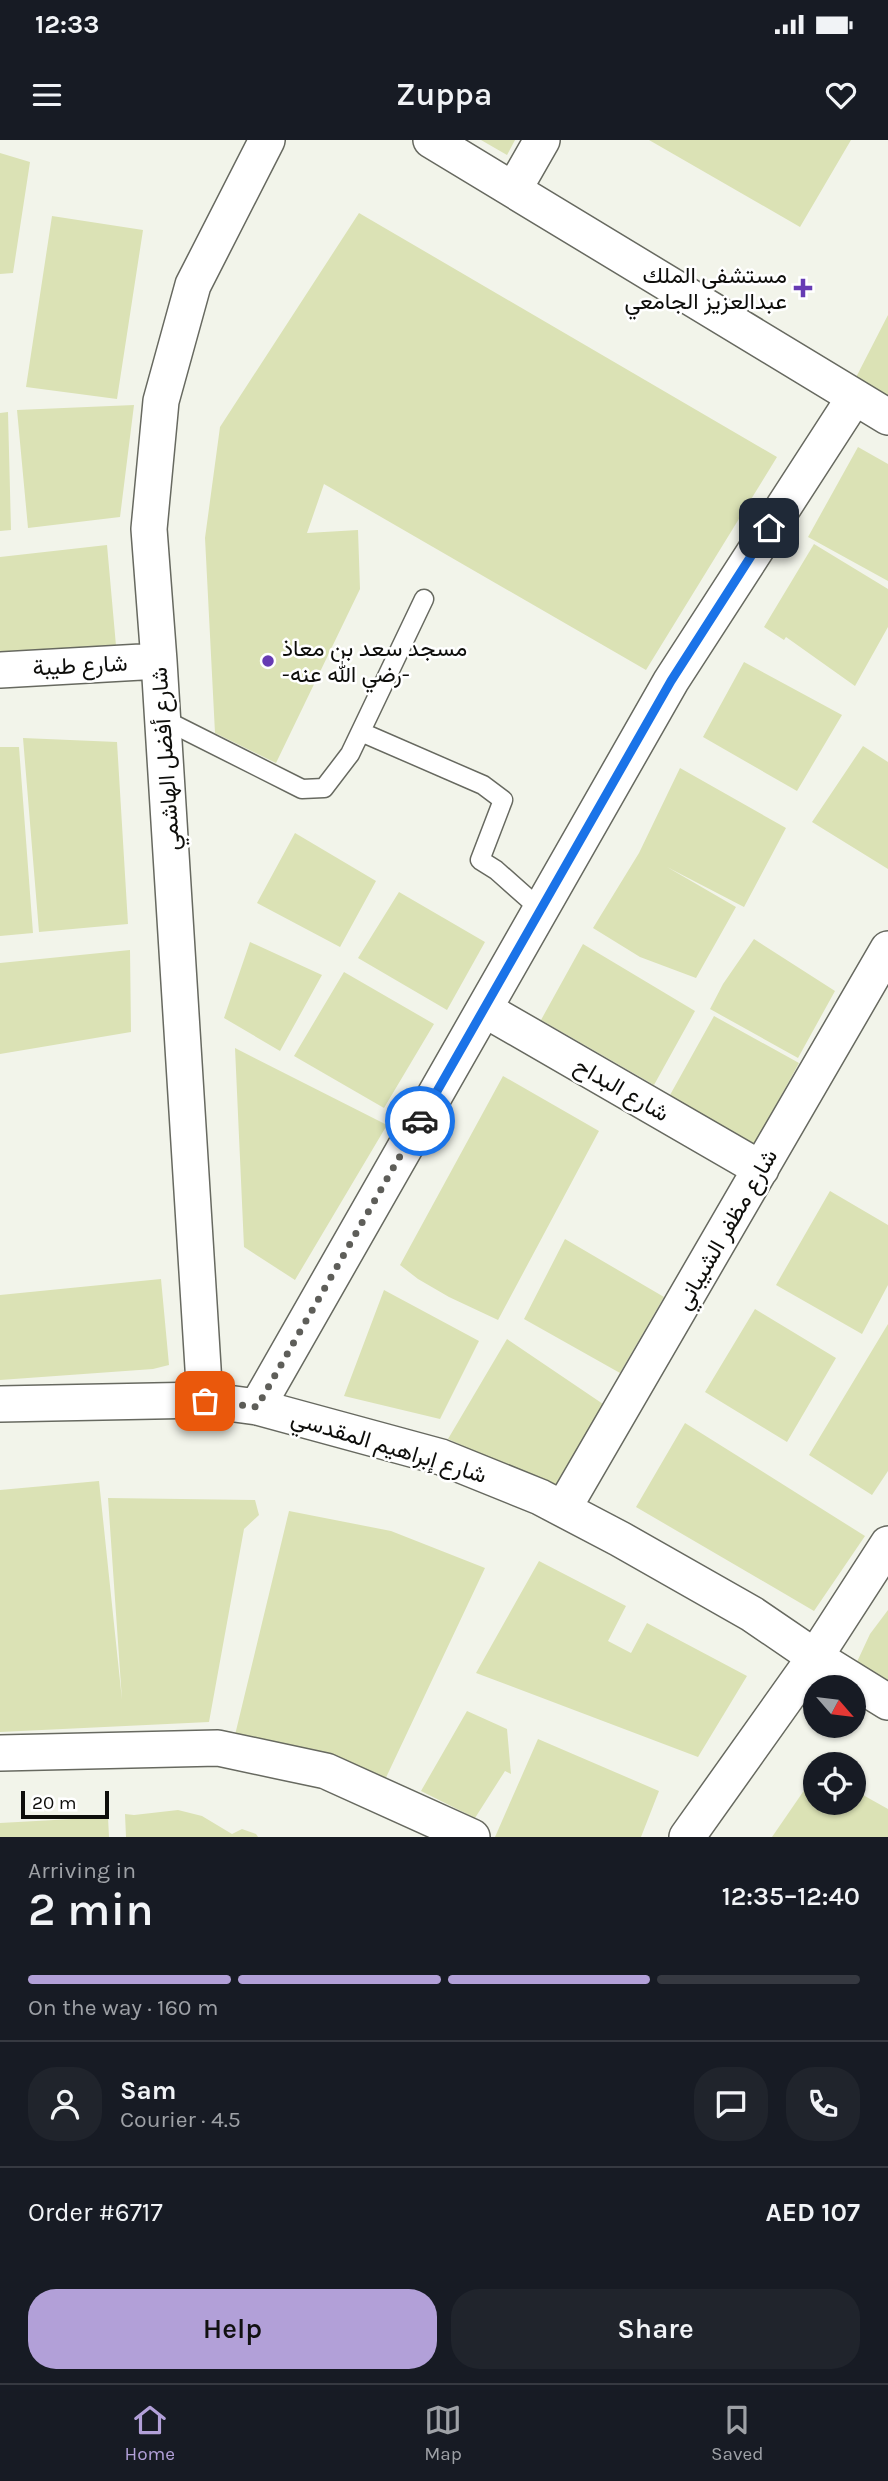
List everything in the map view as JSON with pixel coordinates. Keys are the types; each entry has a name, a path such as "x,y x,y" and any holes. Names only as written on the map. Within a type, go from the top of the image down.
{"street":[{"name":"شارع أفضل الهاشمي","path":"205,1401 149,529 161,401 193,285 267,140"},
{"path":"431,140 888,417"},
{"path":"514,189 542,140"},
{"path":"257,1407 671,681 854,398"},
{"name":"شارع طيبة","path":"0,670 159,661"},
{"name":"شارع مظفر الشيباني","path":"563,1509 888,949"},
{"name":"شارع البداح","path":"484,1009 761,1169"},
{"name":"شارع إبراهيم المقدسي","path":"0,1404 205,1401 257,1407 441,1457 563,1509 752,1614 814,1657 888,1702"},
{"path":"687,1837 814,1657 888,1544"},
{"path":"0,1753 218,1748 326,1771 472,1837"}],"lane":[{"path":"163,719 302,789 324,788 350,754 424,599"},
{"path":"361,732 483,785 503,800 480,860 496,870 540,909"}],"building":[{"path":"481,140 515,140 507,155"},
{"path":"649,140 851,140 800,227"},
{"path":"0,153 30,162 13,273 0,274"},
{"path":"359,213 777,457 646,670 324,484 307,533 358,530 360,589 276,763 215,733 205,538 220,427"},
{"path":"52,216 143,230 117,399 26,387"},
{"path":"888,315 888,412 849,391"},
{"path":"134,405 120,517 28,528 17,410"},
{"path":"8,412 11,530 0,531 0,413"},
{"path":"858,447 888,464 888,581 808,537"},
{"path":"814,544 888,589 888,627 855,686 786,637 784,640 764,627"},
{"path":"107,545 117,657 0,661 0,557"},
{"path":"744,662 842,715 797,791 703,737"},
{"path":"23,738 117,742 128,924 39,932"},
{"path":"863,746 888,762 888,869 812,822"},
{"path":"0,747 19,747 33,933 0,936"},
{"path":"680,768 786,828 744,907 667,867 736,907 696,978 640,957 593,928 639,853"},
{"path":"295,833 376,881 340,947 257,903"},
{"path":"399,892 485,942 447,1010 358,958"},
{"path":"754,939 835,991 798,1058 710,1009 723,984"},
{"path":"250,942 322,975 280,1051 224,1018"},
{"path":"583,944 695,1011 654,1085 541,1020"},
{"path":"130,950 131,1032 0,1054 0,963"},
{"path":"344,972 434,1024 384,1108 294,1056"},
{"path":"714,1016 799,1063 754,1145 670,1095"},
{"path":"235,1048 387,1125 295,1280 244,1247"},
{"path":"503,1076 599,1131 498,1320 449,1297 400,1265"},
{"path":"830,1191 888,1225 888,1285 862,1334 776,1285"},
{"path":"565,1239 664,1297 620,1373 524,1319"},
{"path":"161,1279 169,1365 153,1369 0,1380 0,1295"},
{"path":"384,1290 479,1341 440,1419 344,1396"},
{"path":"755,1309 836,1358 787,1442 705,1392"},
{"path":"888,1324 888,1471 872,1495 809,1455"},
{"path":"507,1339 603,1404 557,1489 448,1439"},
{"path":"685,1423 865,1536 814,1611 636,1507"},
{"path":"99,1481 122,1700 108,1498 255,1500 259,1515 244,1529 209,1722 0,1732 0,1490"},
{"path":"289,1511 391,1531 485,1568 382,1786 235,1735"},
{"path":"539,1561 626,1606 608,1641 631,1653 647,1623 747,1676 698,1757 476,1673"},
{"path":"888,1610 888,1686 856,1664 870,1634"},
{"path":"467,1711 507,1729 511,1774 505,1771 475,1818 421,1791"},
{"path":"538,1739 659,1791 641,1837 495,1837"},
{"path":"803,1792 803,1815 866,1815 866,1797 888,1809 888,1837 772,1837"},
{"path":"178,1810 202,1816 232,1834 242,1829 258,1837 126,1837 125,1814"},
{"path":"108,1817 109,1837 0,1837 0,1823"}],"way so far":[{"path":"205,1401 257,1407 420,1121"}],"place":[{"name":"مستشفى الملك عبدالعزيز الجامعي","path":"803,288"},
{"name":"مسجد سعد بن معاذ -رضي الله عنه-","path":"268,661"}],"route":[{"path":"420,1121 671,681 769,528"}]}
